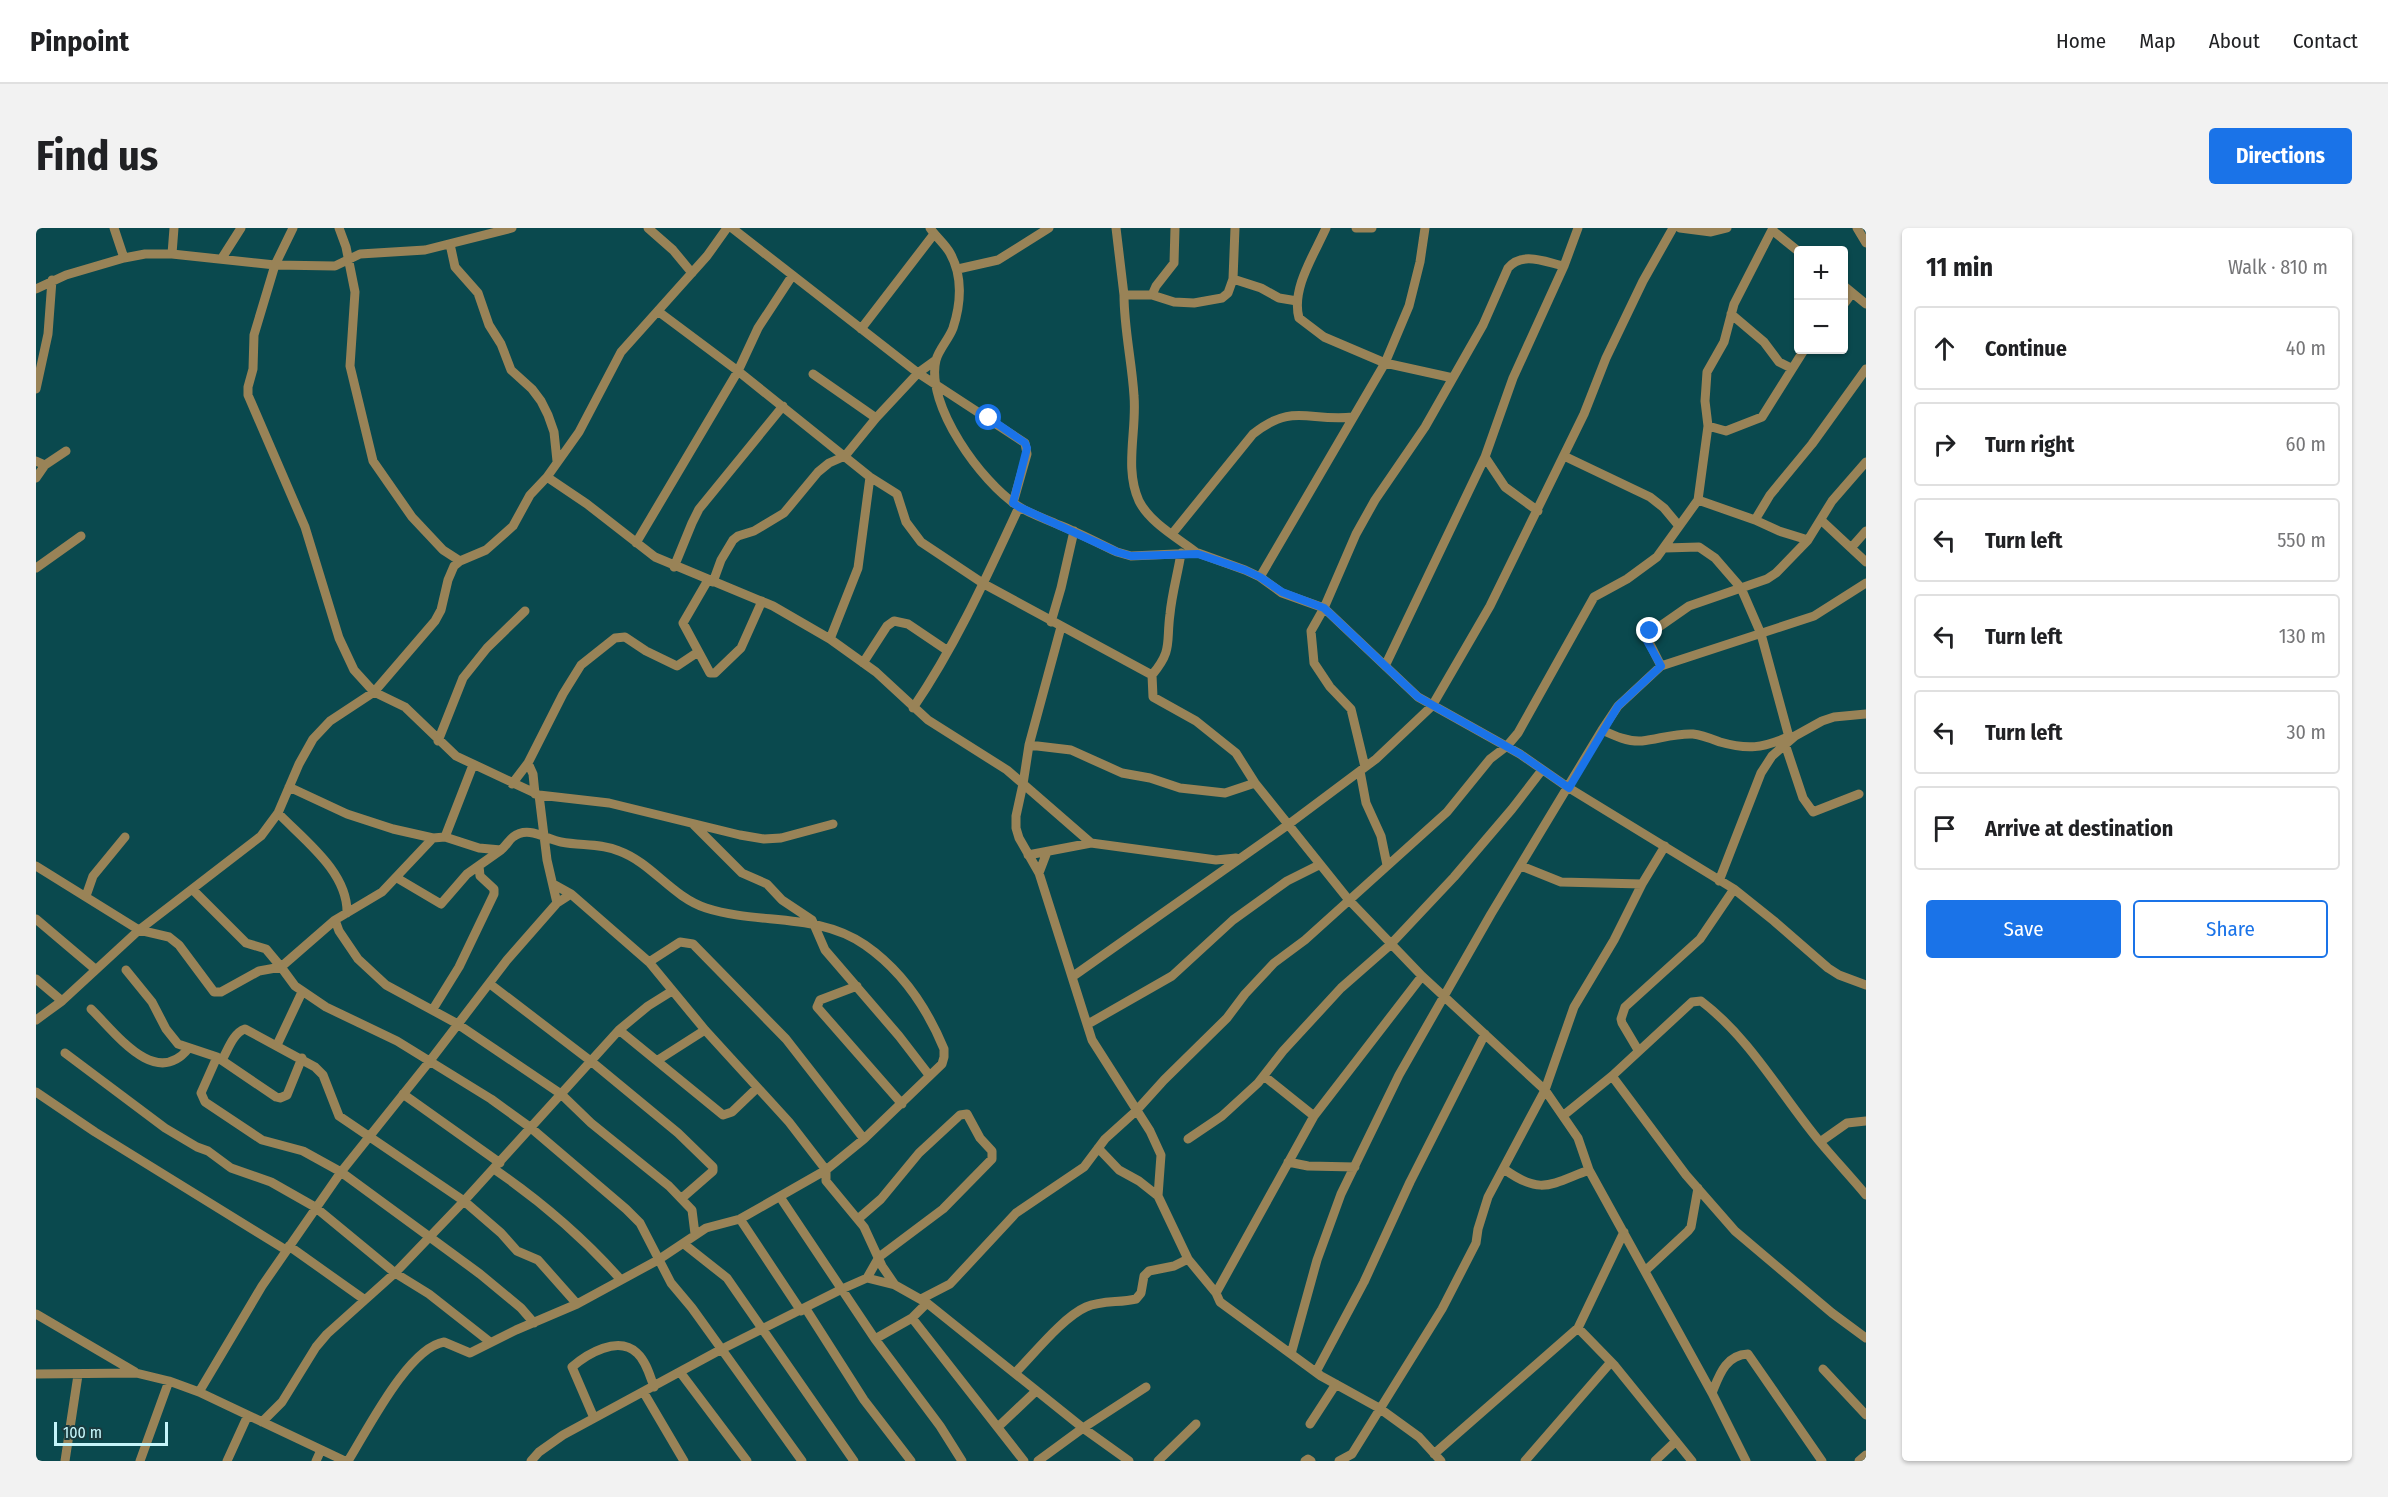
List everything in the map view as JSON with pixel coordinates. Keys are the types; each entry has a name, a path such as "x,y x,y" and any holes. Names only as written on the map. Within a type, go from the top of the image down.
{"street":[{"path":"114,228 124,258"},
{"path":"172,254 174,228"},
{"path":"222,258 241,228"},
{"path":"293,228 275,265 254,335 253,369 248,394 305,527 339,638 354,670 375,692 405,707 456,756 537,794 609,803 740,835 764,838 781,838 833,824"},
{"path":"339,228 346,247 355,292 350,345 353,387 373,460 396,496 424,530 443,550 460,561"},
{"path":"335,266 360,254 425,250 450,244 477,233 512,228"},
{"path":"648,228 673,250 692,273"},
{"path":"36,1020 62,1000 139,930 261,836 278,813 306,751 317,735 330,721 375,692 435,621 444,600 450,572 460,561 486,550 506,534 530,495 547,477 579,432 621,352 718,243 727,228"},
{"path":"732,228 918,373 1025,443 1027,454 1016,505 984,584 938,671 914,708"},
{"path":"958,269 998,260 1049,228"},
{"path":"1116,228 1135,399 1131,461 1134,484 1139,501 1148,514 1198,554"},
{"path":"1152,295 1174,263 1175,228"},
{"path":"1124,295 1152,295 1174,302 1208,302 1222,298 1228,293 1233,279 1235,228"},
{"path":"1326,228 1299,289 1297,301 1299,318 1310,328 1385,363 1453,378"},
{"path":"1356,228 1372,228"},
{"path":"1260,577 1385,363 1409,306 1420,262 1425,228"},
{"path":"1386,664 1485,457 1513,378 1564,266 1578,228"},
{"path":"1072,976 1362,769 1406,732 1432,706 1490,606 1538,511 1643,281 1673,228"},
{"path":"1680,228 1711,232 1727,228"},
{"path":"1857,228 1866,243"},
{"path":"875,1339 912,1318 924,1301 950,1284 1016,1213 1084,1167 1105,1139 1136,1111 1227,1018 1245,994 1275,963 1305,940 1447,812 1490,759 1507,746 1518,733 1594,597 1646,566 1665,548 1698,500 1708,426 1707,372 1724,342 1739,294 1772,229 1794,248"},
{"path":"762,601 741,648 715,673 710,673 687,634 684,621 711,581 733,540 754,531 784,513 818,472 829,463 845,456 876,418 918,373 936,360 953,328 960,289 958,269 949,252 932,231 861,329"},
{"path":"450,244 455,267 478,293 489,325 501,344 511,370 536,395 548,415 554,432 557,461"},
{"path":"346,247 360,254"},
{"path":"36,289 52,280 124,258 145,254 222,258 275,265 335,266 351,273"},
{"path":"1388,865 1381,836 1366,803 1351,709 1330,687 1314,661 1311,631 1324,608 1356,534 1375,500 1425,427 1483,325 1513,262 1526,258 1564,266"},
{"path":"636,543 738,371 759,328 792,276"},
{"path":"1233,279 1261,288 1279,298 1297,301"},
{"path":"36,389 48,334 52,280"},
{"path":"1848,290 1866,304"},
{"path":"1847,300 1852,293"},
{"path":"659,312 783,406 870,477 897,494 906,522 921,542 984,584 1152,675"},
{"path":"1731,314 1764,342 1779,362 1791,368"},
{"path":"1708,426 1726,431 1762,417 1801,354"},
{"path":"936,360 937,386 954,434 987,479 1016,505 1117,552 1131,556 1198,554 1260,577 1282,592 1324,608 1386,664 1401,683 1432,706 1507,746 1542,771 1734,889 1828,968 1866,985"},
{"path":"1755,520 1770,495 1812,444 1866,369"},
{"path":"813,374 876,418"},
{"path":"674,567 699,509 783,406"},
{"path":"1172,534 1245,443 1264,425 1276,418 1295,414 1331,420 1353,417"},
{"path":"829,463 832,445"},
{"path":"36,478 41,463 66,451"},
{"path":"1564,456 1650,497 1664,508 1679,526"},
{"path":"1485,457 1505,487 1538,511"},
{"path":"1661,666 1646,639 1650,631 1689,606 1776,573 1808,540 1832,501 1866,462"},
{"path":"547,477 587,504 655,557 674,567 786,612 830,639 941,730 992,759 1090,843"},
{"path":"830,639 858,568 870,477"},
{"path":"1698,500 1808,540"},
{"path":"1821,520 1866,562"},
{"path":"1051,622 1074,531"},
{"path":"1851,548 1866,531"},
{"path":"36,568 81,536"},
{"path":"1665,548 1699,547 1715,558 1741,588 1761,634 1790,739 1803,798 1813,812 1859,794"},
{"path":"1181,553 1169,614 1169,645 1161,665 1152,675 1153,697 1196,721 1236,753 1255,783 1319,865 1390,945 1545,1090 1578,1138 1589,1170 1712,1394 1746,1461"},
{"path":"1291,1354 1317,1260 1341,1194 1400,1076 1521,866 1618,706 1661,666 1814,616 1866,583"},
{"path":"438,741 463,678 493,642 525,611"},
{"path":"862,663 887,626 894,621 908,624 948,651"},
{"path":"1060,627 1029,745 1016,816 1016,828 1019,838 1039,873 1089,1033 1097,1050 1150,1131 1161,1155 1158,1196"},
{"path":"512,784 528,763 562,694 581,665 615,638 625,637 646,651 677,666 698,652"},
{"path":"1602,730 1624,740 1640,741 1694,734 1726,744 1752,748 1766,747 1790,739 1834,717 1866,714"},
{"path":"1518,733 1520,754"},
{"path":"1487,737 1490,759"},
{"path":"1719,880 1761,773 1772,756 1790,739"},
{"path":"1029,745 1071,750 1122,773 1150,778 1180,788 1225,793 1255,783"},
{"path":"528,763 533,774 557,903"},
{"path":"445,837 473,765"},
{"path":"1188,1139 1222,1116 1264,1076 1282,1051 1341,988 1390,945 1454,877 1517,804 1542,771"},
{"path":"289,787 346,814 393,829 433,838 445,837 479,848 501,850"},
{"path":"278,813 326,862 343,889 347,901 346,913"},
{"path":"692,824 742,873 767,884 782,900 808,916 815,924 825,950 929,1075"},
{"path":"36,1314 136,1373 200,1392 346,1461 401,1376 423,1353 440,1343 449,1343 470,1353 577,1304 684,1245 695,1234 718,1224 740,1219 780,1197 826,1170 864,1139 942,1064 944,1049 913,992 881,957 865,945 849,935 815,924 747,916 707,908 685,898 621,851 602,846 557,841 524,832 513,837 501,850 467,874 441,904 397,878"},
{"path":"86,896 93,876 124,837"},
{"path":"36,866 139,930 169,937 179,945 214,992 221,992 259,971 281,967 335,920 371,900 397,878 433,838"},
{"path":"1028,855 1090,843 1216,860 1241,856"},
{"path":"1339,1461 1352,1454 1442,1309 1476,1243 1488,1197 1545,1090 1574,1007 1614,940 1642,884 1665,846"},
{"path":"1039,873 1047,852"},
{"path":"1088,1024 1172,976 1209,940 1241,914 1287,881 1319,865"},
{"path":"433,1009 459,967 494,894 494,889 480,876 480,866"},
{"path":"1521,866 1561,882 1642,884"},
{"path":"553,885 571,894 649,962 705,1030 789,1122 826,1170 826,1181 858,1219 882,1266 895,1285"},
{"path":"1638,1050 1621,1019 1625,1007 1701,939 1734,889"},
{"path":"193,890 243,940 266,949 289,980 302,992 326,1007 397,1041 483,1094 531,1128 640,1223 671,1283 692,1308 802,1461"},
{"path":"200,1392 288,1248 340,1172 521,943 557,903 571,894"},
{"path":"36,920 94,969"},
{"path":"335,920 348,947 369,971 386,985 456,1023 561,1094 591,1123 682,1197 693,1210 695,1234"},
{"path":"649,962 680,942 693,944 786,1039 864,1139"},
{"path":"126,970 152,1002 171,1037 178,1044 220,1058 246,1078 280,1098 287,1095 302,1058"},
{"path":"1216,1293 1314,1116 1422,976"},
{"path":"36,979 62,1000"},
{"path":"489,984 592,1062 678,1133 712,1167 712,1171 682,1197"},
{"path":"857,986 820,1000 817,1007 902,1104"},
{"path":"262,1422 282,1402 316,1347 395,1273 464,1201 619,1030 648,1006 672,991"},
{"path":"277,1045 302,992"},
{"path":"1564,1115 1612,1076 1692,1002 1701,1001 1738,1034 1820,1142 1866,1195"},
{"path":"91,1009 138,1056 144,1059 166,1063 183,1055 188,1049"},
{"path":"534,1323 506,1294 340,1172 303,1150 262,1140 205,1102 201,1092 220,1058 240,1030 248,1029 302,1058 323,1075 339,1116 464,1201 517,1251 538,1260 577,1304"},
{"path":"619,1030 723,1115 732,1112 758,1088"},
{"path":"658,1060 705,1030"},
{"path":"1316,1372 1364,1282 1410,1182 1485,1034"},
{"path":"65,1053 165,1128 213,1154 231,1168 271,1182 315,1207 395,1273 429,1294 490,1342"},
{"path":"1264,1076 1314,1116"},
{"path":"1612,1076 1698,1188 1735,1231 1832,1313 1866,1338"},
{"path":"36,1092 95,1132 288,1248 365,1300"},
{"path":"403,1094 497,1166 563,1221 621,1280"},
{"path":"531,1461 548,1445 594,1418 720,1350 867,1278 879,1257 943,1209 992,1159 992,1151 980,1138 967,1114 960,1115 919,1153 881,1199 858,1219"},
{"path":"1820,1142 1847,1123 1866,1121"},
{"path":"1098,1148 1119,1170 1139,1181 1158,1196 1188,1259 1216,1293 1220,1302 1316,1372 1379,1408 1419,1437 1437,1457 1578,1328 1624,1232"},
{"path":"1288,1162 1308,1166 1355,1167"},
{"path":"1504,1169 1517,1178 1538,1187 1589,1170"},
{"path":"1645,1271 1688,1232 1691,1227 1698,1188"},
{"path":"780,1197 875,1339 940,1426 962,1461"},
{"path":"740,1219 864,1400 911,1461"},
{"path":"684,1245 727,1278 854,1461"},
{"path":"1015,1373 1050,1336 1084,1307 1112,1300 1136,1299 1141,1293 1144,1275 1149,1270 1174,1266 1188,1259"},
{"path":"867,1278 895,1285 924,1301 1083,1428 1129,1461"},
{"path":"912,1318 1024,1461"},
{"path":"1578,1328 1611,1362 1692,1461"},
{"path":"594,1418 572,1367 602,1348 622,1346 635,1351 646,1366 654,1387"},
{"path":"1712,1394 1722,1369 1728,1362 1748,1354 1822,1461"},
{"path":"1525,1461 1611,1362"},
{"path":"1823,1369 1866,1414"},
{"path":"680,1372 747,1461"},
{"path":"36,1374 136,1373"},
{"path":"65,1461 78,1375"},
{"path":"140,1461 169,1382"},
{"path":"1310,1424 1336,1384"},
{"path":"1038,1461 1146,1387"},
{"path":"998,1427 1036,1390"},
{"path":"644,1393 684,1461"},
{"path":"227,1461 248,1415"},
{"path":"1158,1461 1196,1424"},
{"path":"1655,1461 1676,1441"},
{"path":"316,1461 321,1450"},
{"path":"1860,1461 1866,1455"},
{"path":"1305,1461 1308,1459 1311,1461"}],"route":[{"path":"989,418 1025,443 1027,448 1013,503 1019,507 1117,552 1131,556 1181,553 1198,554 1219,560 1260,577 1296,599 1324,608 1386,664 1401,683 1418,697 1507,746 1569,788 1618,706 1661,666 1646,639 1650,631"}]}
